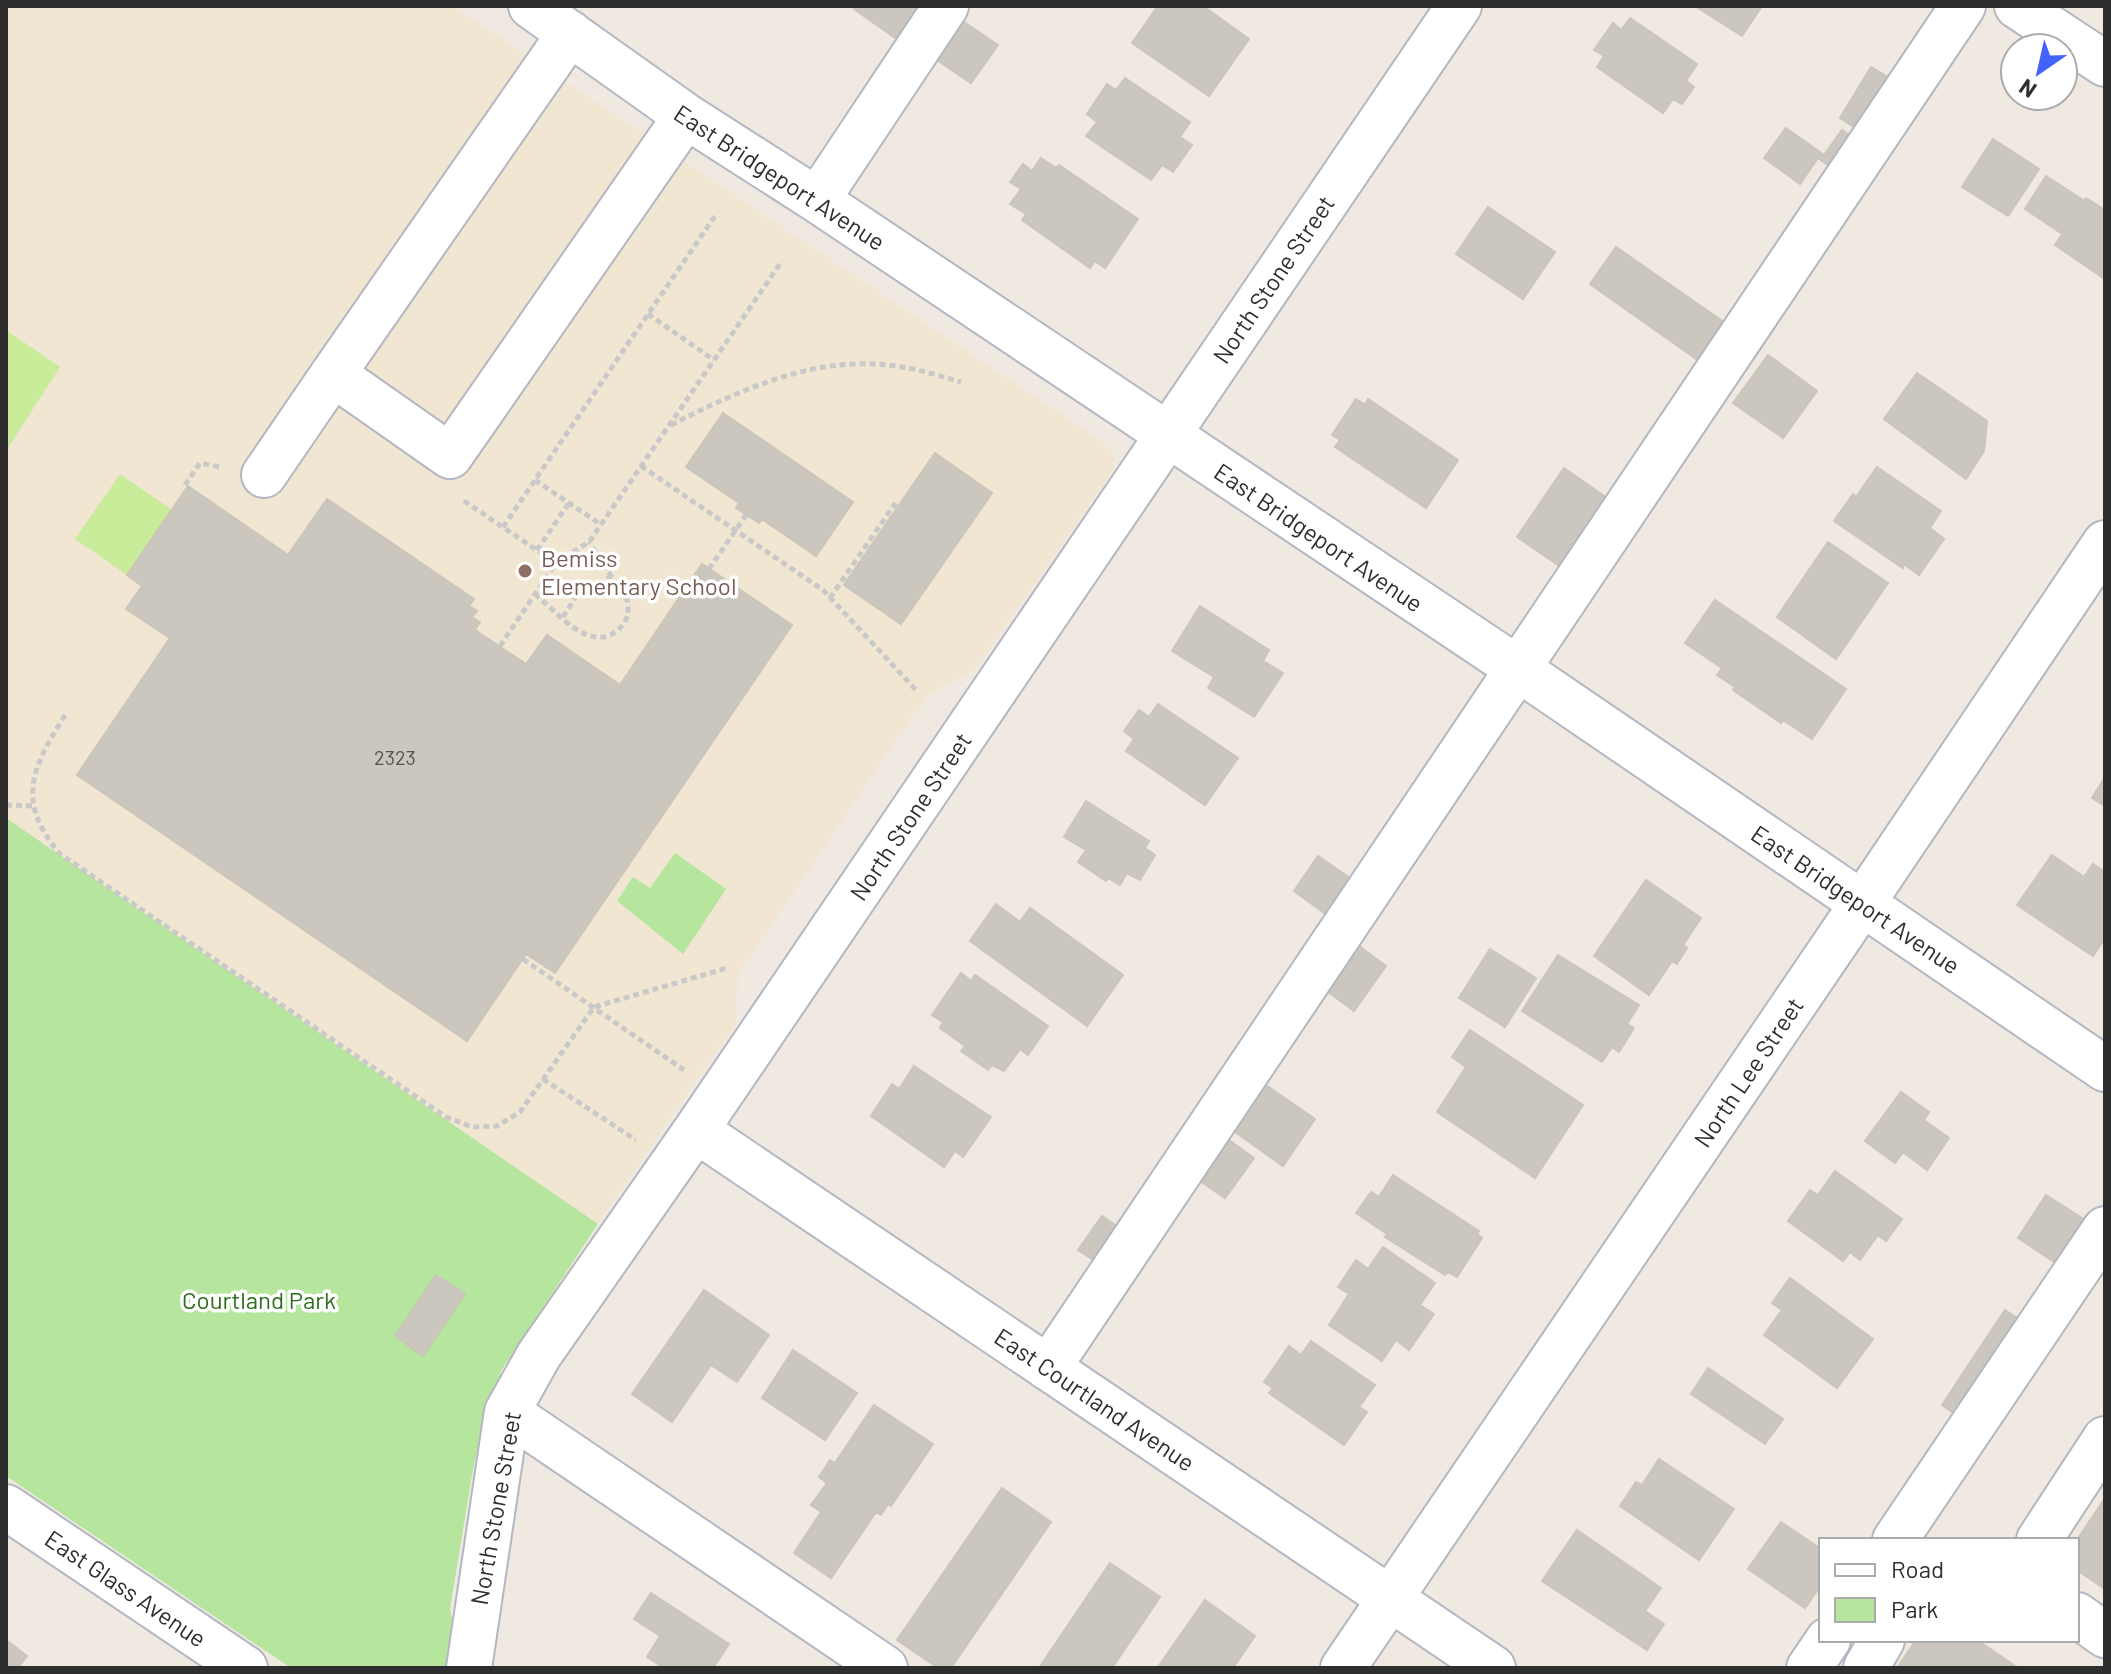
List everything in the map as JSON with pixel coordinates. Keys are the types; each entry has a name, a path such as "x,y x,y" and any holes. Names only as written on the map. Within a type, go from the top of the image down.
{"street":[{"name":"East Bridgeport Avenue","path":"531,6 686,116 817,200 1517,668 2105,1069"},
{"path":"817,200 946,6"},
{"name":"North Stone Street","path":"469,1668 507,1412 539,1355 696,1130 1459,6"},
{"path":"1048,1368 1963,6"},
{"path":"2017,6 2105,64"},
{"path":"264,475 570,33"},
{"path":"333,374 450,456 686,116"},
{"name":"North Lee Street","path":"1343,1668 2105,543"},
{"name":"East Courtland Avenue","path":"696,1130 1493,1668"},
{"path":"1896,1538 2105,1229"},
{"path":"507,1412 885,1668"},
{"path":"2040,1538 2105,1439"},
{"name":"East Glass Avenue","path":"6,1507 245,1668"},
{"path":"2079,1616 2105,1635"},
{"path":"1809,1668 1827,1642"},
{"path":"1866,1668 1881,1642"}],"path":[{"path":"503,527 715,216"},
{"path":"500,646 556,563 589,542 782,261"},
{"path":"648,314 714,360"},
{"path":"668,426 727,396 775,378 822,367 866,364 905,367 961,382"},
{"path":"641,466 823,590 916,690"},
{"path":"535,480 600,524"},
{"path":"537,550 569,503"},
{"path":"830,598 894,505 898,508"},
{"path":"709,569 746,515"},
{"path":"535,594 583,634 597,639 609,637 617,631 629,613 628,602 589,542"},
{"path":"563,617 577,595 612,576"},
{"path":"65,715 42,751 33,777 33,806 42,833 60,854 446,1117 472,1127 497,1126 520,1112 594,1007 727,968"},
{"path":"6,805 33,806"},
{"path":"523,959 688,1073"},
{"path":"543,1079 640,1143"}],"shaded area":[{"name":"Bemiss Elementary School","path":"6,6 453,6 1107,445 1114,458 1112,472 975,669 926,697 738,975 736,1023 598,1224 6,818"}],"green space":[{"path":"6,330 60,367 6,451"},
{"path":"120,474 172,510 127,575 75,539"},
{"name":"Courtland Park","path":"6,818 598,1224 501,1371 484,1422 473,1469 450,1609 457,1646 452,1668 291,1668 6,1476"},
{"path":"675,853 726,889 683,954 617,901 633,877 650,888"}],"building":[{"path":"856,6 932,6 904,44 854,9"},
{"path":"1158,6 1203,6 1249,39 1209,96 1132,43"},
{"path":"1695,6 1762,6 1742,36"},
{"path":"1630,18 1697,64 1686,81 1694,87 1682,104 1673,99 1663,113 1597,67 1604,56 1594,50 1613,23 1621,30"},
{"path":"964,22 998,45 971,83 937,60"},
{"path":"1871,67 1903,86 1871,138 1840,118"},
{"path":"1125,78 1190,122 1180,137 1192,145 1173,172 1162,165 1151,180 1086,136 1097,122 1087,114 1107,84 1116,90"},
{"path":"1786,128 1824,155 1842,130 1861,143 1839,173 1818,158 1800,184 1764,158"},
{"path":"1993,139 2039,169 2008,216 1962,187"},
{"path":"1041,158 1056,168 1059,165 1138,219 1105,268 1095,261 1090,268 1022,220 1026,214 1010,204 1021,189 1010,182 1023,164 1032,171"},
{"path":"2046,176 2083,200 2061,233 2025,209"},
{"path":"2086,198 2105,210 2105,279 2055,245"},
{"path":"1488,207 1555,252 1523,299 1456,254"},
{"path":"1616,247 1738,332 1712,370 1590,284"},
{"path":"1768,355 1817,391 1783,438 1733,403"},
{"path":"1917,373 1987,421 1984,451 1966,479 1884,419"},
{"path":"1356,399 1365,405 1368,399 1458,460 1426,508 1335,447 1340,440 1332,435"},
{"path":"723,413 853,502 816,556 762,519 759,523 736,508 739,503 686,467"},
{"path":"935,453 992,493 901,624 844,585"},
{"path":"1877,467 1941,511 1930,528 1944,539 1919,575 1904,564 1903,568 1834,521"},
{"path":"1564,468 1620,507 1573,575 1517,537"},
{"path":"188,486 288,555 327,499 474,599 469,606 477,611 472,617 480,622 475,630 526,664 547,635 620,685 702,564 792,625 555,973 526,954 467,1041 77,775 170,638 126,609 142,586 127,575"},
{"path":"1828,542 1888,583 1836,659 1777,617"},
{"path":"1715,600 1846,689 1812,739 1783,720 1781,723 1733,690 1735,687 1717,675 1722,668 1685,643"},
{"path":"1200,606 1269,650 1263,661 1283,673 1254,717 1208,688 1214,677 1172,651"},
{"path":"1158,704 1238,758 1205,805 1126,751 1134,739 1124,731 1139,710 1149,717"},
{"path":"2105,777 2105,806 2092,798"},
{"path":"1086,801 1149,841 1145,848 1155,855 1140,880 1127,873 1120,885 1108,878 1106,881 1078,862 1086,850 1064,837"},
{"path":"2052,855 2084,877 2093,864 2105,872 2105,938 2093,956 2017,905"},
{"path":"1318,856 1363,887 1338,923 1294,891"},
{"path":"1646,880 1701,918 1683,945 1687,948 1677,964 1672,961 1649,995 1594,956"},
{"path":"996,904 1020,922 1030,908 1123,975 1087,1026 970,941"},
{"path":"1355,943 1386,966 1354,1011 1323,988"},
{"path":"1490,949 1536,978 1505,1027 1459,998"},
{"path":"1558,955 1639,1005 1627,1024 1634,1028 1619,1052 1612,1047 1602,1062 1522,1011"},
{"path":"961,973 971,981 975,975 1048,1026 1028,1055 1020,1049 1004,1071 992,1065 988,1070 961,1051 965,1046 940,1028 943,1022 932,1015"},
{"path":"1470,1030 1583,1105 1535,1178 1437,1112 1466,1067 1452,1057"},
{"path":"914,1066 991,1117 963,1157 955,1151 944,1167 871,1116 892,1084 899,1089"},
{"path":"1260,1081 1315,1119 1283,1166 1228,1127"},
{"path":"1901,1092 1929,1112 1924,1120 1949,1138 1927,1170 1903,1152 1895,1163 1865,1141"},
{"path":"1222,1135 1254,1158 1225,1198 1193,1176"},
{"path":"1835,1171 1902,1219 1886,1241 1878,1235 1860,1260 1850,1252 1843,1261 1788,1221 1810,1190 1818,1195"},
{"path":"1393,1175 1479,1231 1477,1234 1482,1238 1457,1277 1448,1272 1445,1275 1385,1237 1387,1234 1356,1213 1371,1192 1379,1197"},
{"path":"2046,1195 2093,1225 2065,1269 2018,1238"},
{"path":"1102,1216 1124,1231 1101,1265 1078,1250"},
{"path":"1383,1247 1435,1283 1420,1305 1434,1314 1409,1350 1396,1340 1382,1361 1329,1325 1349,1294 1338,1287 1356,1260 1368,1269"},
{"path":"436,1275 465,1294 423,1356 395,1336"},
{"path":"1790,1278 1873,1339 1837,1388 1764,1335 1782,1310 1772,1303"},
{"path":"704,1290 769,1335 737,1382 711,1365 672,1422 632,1394"},
{"path":"2005,1310 2032,1328 1968,1423 1942,1405"},
{"path":"1311,1341 1375,1385 1359,1407 1367,1412 1344,1445 1269,1393 1273,1388 1264,1382 1289,1346 1301,1355"},
{"path":"793,1350 857,1393 825,1440 762,1398"},
{"path":"1708,1368 1783,1419 1765,1444 1691,1394"},
{"path":"874,1405 933,1444 891,1506 888,1504 881,1515 876,1512 831,1578 794,1553 821,1512 811,1505 827,1483 819,1477 830,1460 835,1463"},
{"path":"1659,1459 1734,1509 1699,1560 1620,1506 1636,1482 1642,1485"},
{"path":"1002,1488 1051,1522 951,1668 938,1668 897,1640"},
{"path":"2105,1498 2105,1589 2079,1571 2078,1538"},
{"path":"1781,1522 1819,1548 1819,1588 1805,1608 1748,1569"},
{"path":"1577,1530 1661,1588 1645,1611 1664,1624 1647,1650 1542,1581"},
{"path":"1110,1563 1160,1597 1112,1668 1039,1668"},
{"path":"651,1593 729,1644 713,1668 664,1668 647,1657 660,1636 634,1619"},
{"path":"1205,1600 1255,1636 1233,1668 1158,1667"},
{"path":"6,1640 27,1656 18,1668 6,1668"},
{"path":"1915,1642 1980,1642 2018,1668 1897,1668"}],"place":[{"name":"Bemiss Elementary School","path":"525,571"}]}
